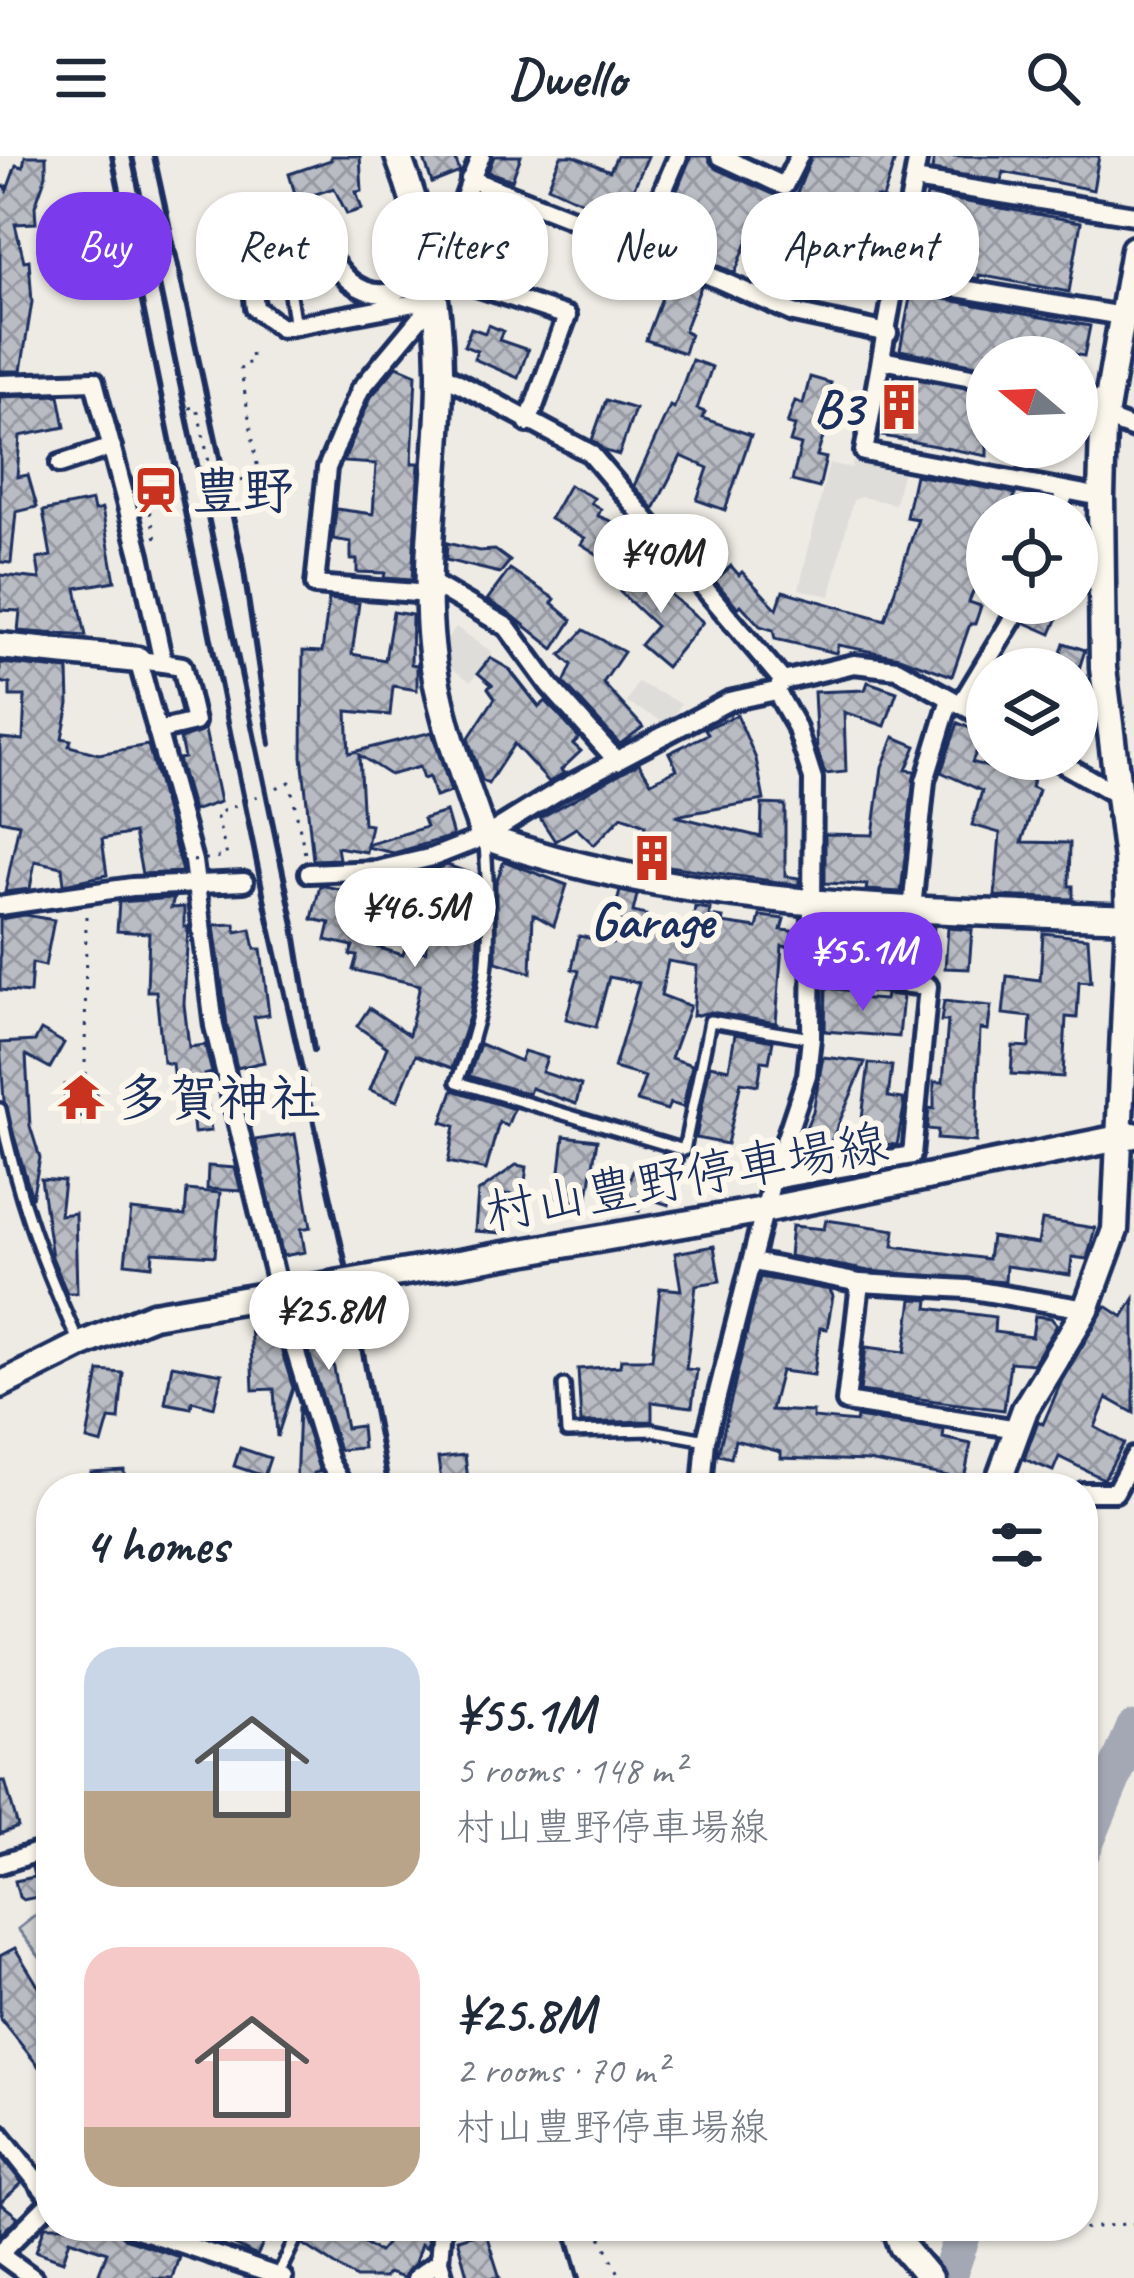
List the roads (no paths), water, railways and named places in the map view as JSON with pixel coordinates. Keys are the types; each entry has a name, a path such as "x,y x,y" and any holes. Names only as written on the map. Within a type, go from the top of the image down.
{"main road":[{"path":"398,156 411,192"},
{"path":"1002,1473 1025,1409 1086,1309 1114,1230 1125,1137 1131,918 1126,798 1103,668 1101,497 1106,410 1134,249"},
{"path":"436,300 440,373 431,646 452,744 484,837 618,876 809,904 1131,918"},
{"path":"0,646 150,661"},
{"name":"村山豊野停車場線","path":"0,1385 153,1315 764,1210 1125,1137"},
{"path":"900,2241 925,2274"}],"street":[{"path":"467,192 481,156"},
{"path":"663,192 678,156"},
{"path":"719,156 784,186 799,156"},
{"path":"912,192 919,156"},
{"path":"470,179 572,219"},
{"path":"914,180 1134,215"},
{"path":"717,279 794,313 888,333"},
{"path":"979,292 1122,316"},
{"path":"253,300 266,320 280,328 431,300"},
{"path":"435,300 360,390 327,468 315,586 430,588 507,627 550,686 617,761"},
{"path":"519,300 567,316 528,423"},
{"path":"894,300 864,452 1060,492"},
{"path":"882,360 966,376"},
{"path":"440,373 590,453 780,687 813,779 814,864 809,904 813,974 807,1075 764,1210 706,1440 703,1473"},
{"path":"0,384 94,381 140,555 158,731 193,861 214,1026 309,1400 335,1473"},
{"path":"1098,406 1134,429"},
{"path":"60,464 112,447"},
{"path":"913,909 925,781 956,701 1008,624"},
{"path":"150,661 182,666 195,722 158,731"},
{"path":"309,873 377,870 434,857 484,837 729,701 854,664 897,669 966,707"},
{"path":"1093,780 1126,798"},
{"path":"0,906 86,893 244,882"},
{"path":"772,1180 912,1155 928,986 813,974"},
{"path":"753,1262 860,1283 968,1289 1086,1309"},
{"path":"860,1283 846,1402 1018,1430"},
{"path":"1098,1492 1115,1492 1134,1457"},
{"path":"0,1864 36,1853"},
{"path":"0,2135 36,2181"},
{"path":"33,2278 0,2253 36,2216"},
{"path":"174,2241 280,2276"},
{"path":"416,2278 442,2269"}],"lane":[{"path":"291,300 295,327"},
{"path":"484,837 489,966 478,1028 457,1082 685,1150 710,1021 811,1038"},
{"path":"0,1108 14,1179 40,1259 80,1345"},
{"path":"565,1385 567,1432 652,1430 706,1440"},
{"path":"280,2276 295,2241"}],"waterway":[{"path":"1098,1814 1134,1728"},
{"path":"948,2278 961,2241"}],"railway":[{"path":"112,156 386,1473"},
{"path":"132,156 293,920 314,1050"},
{"path":"154,156 242,558 270,744"},
{"path":"568,2241 579,2278"}],"place":[{"name":"B3","path":"899,407"},
{"name":"豊野","path":"156,490"},
{"name":"Garage","path":"652,858"},
{"name":"多賀神社","path":"81,1097"}]}
